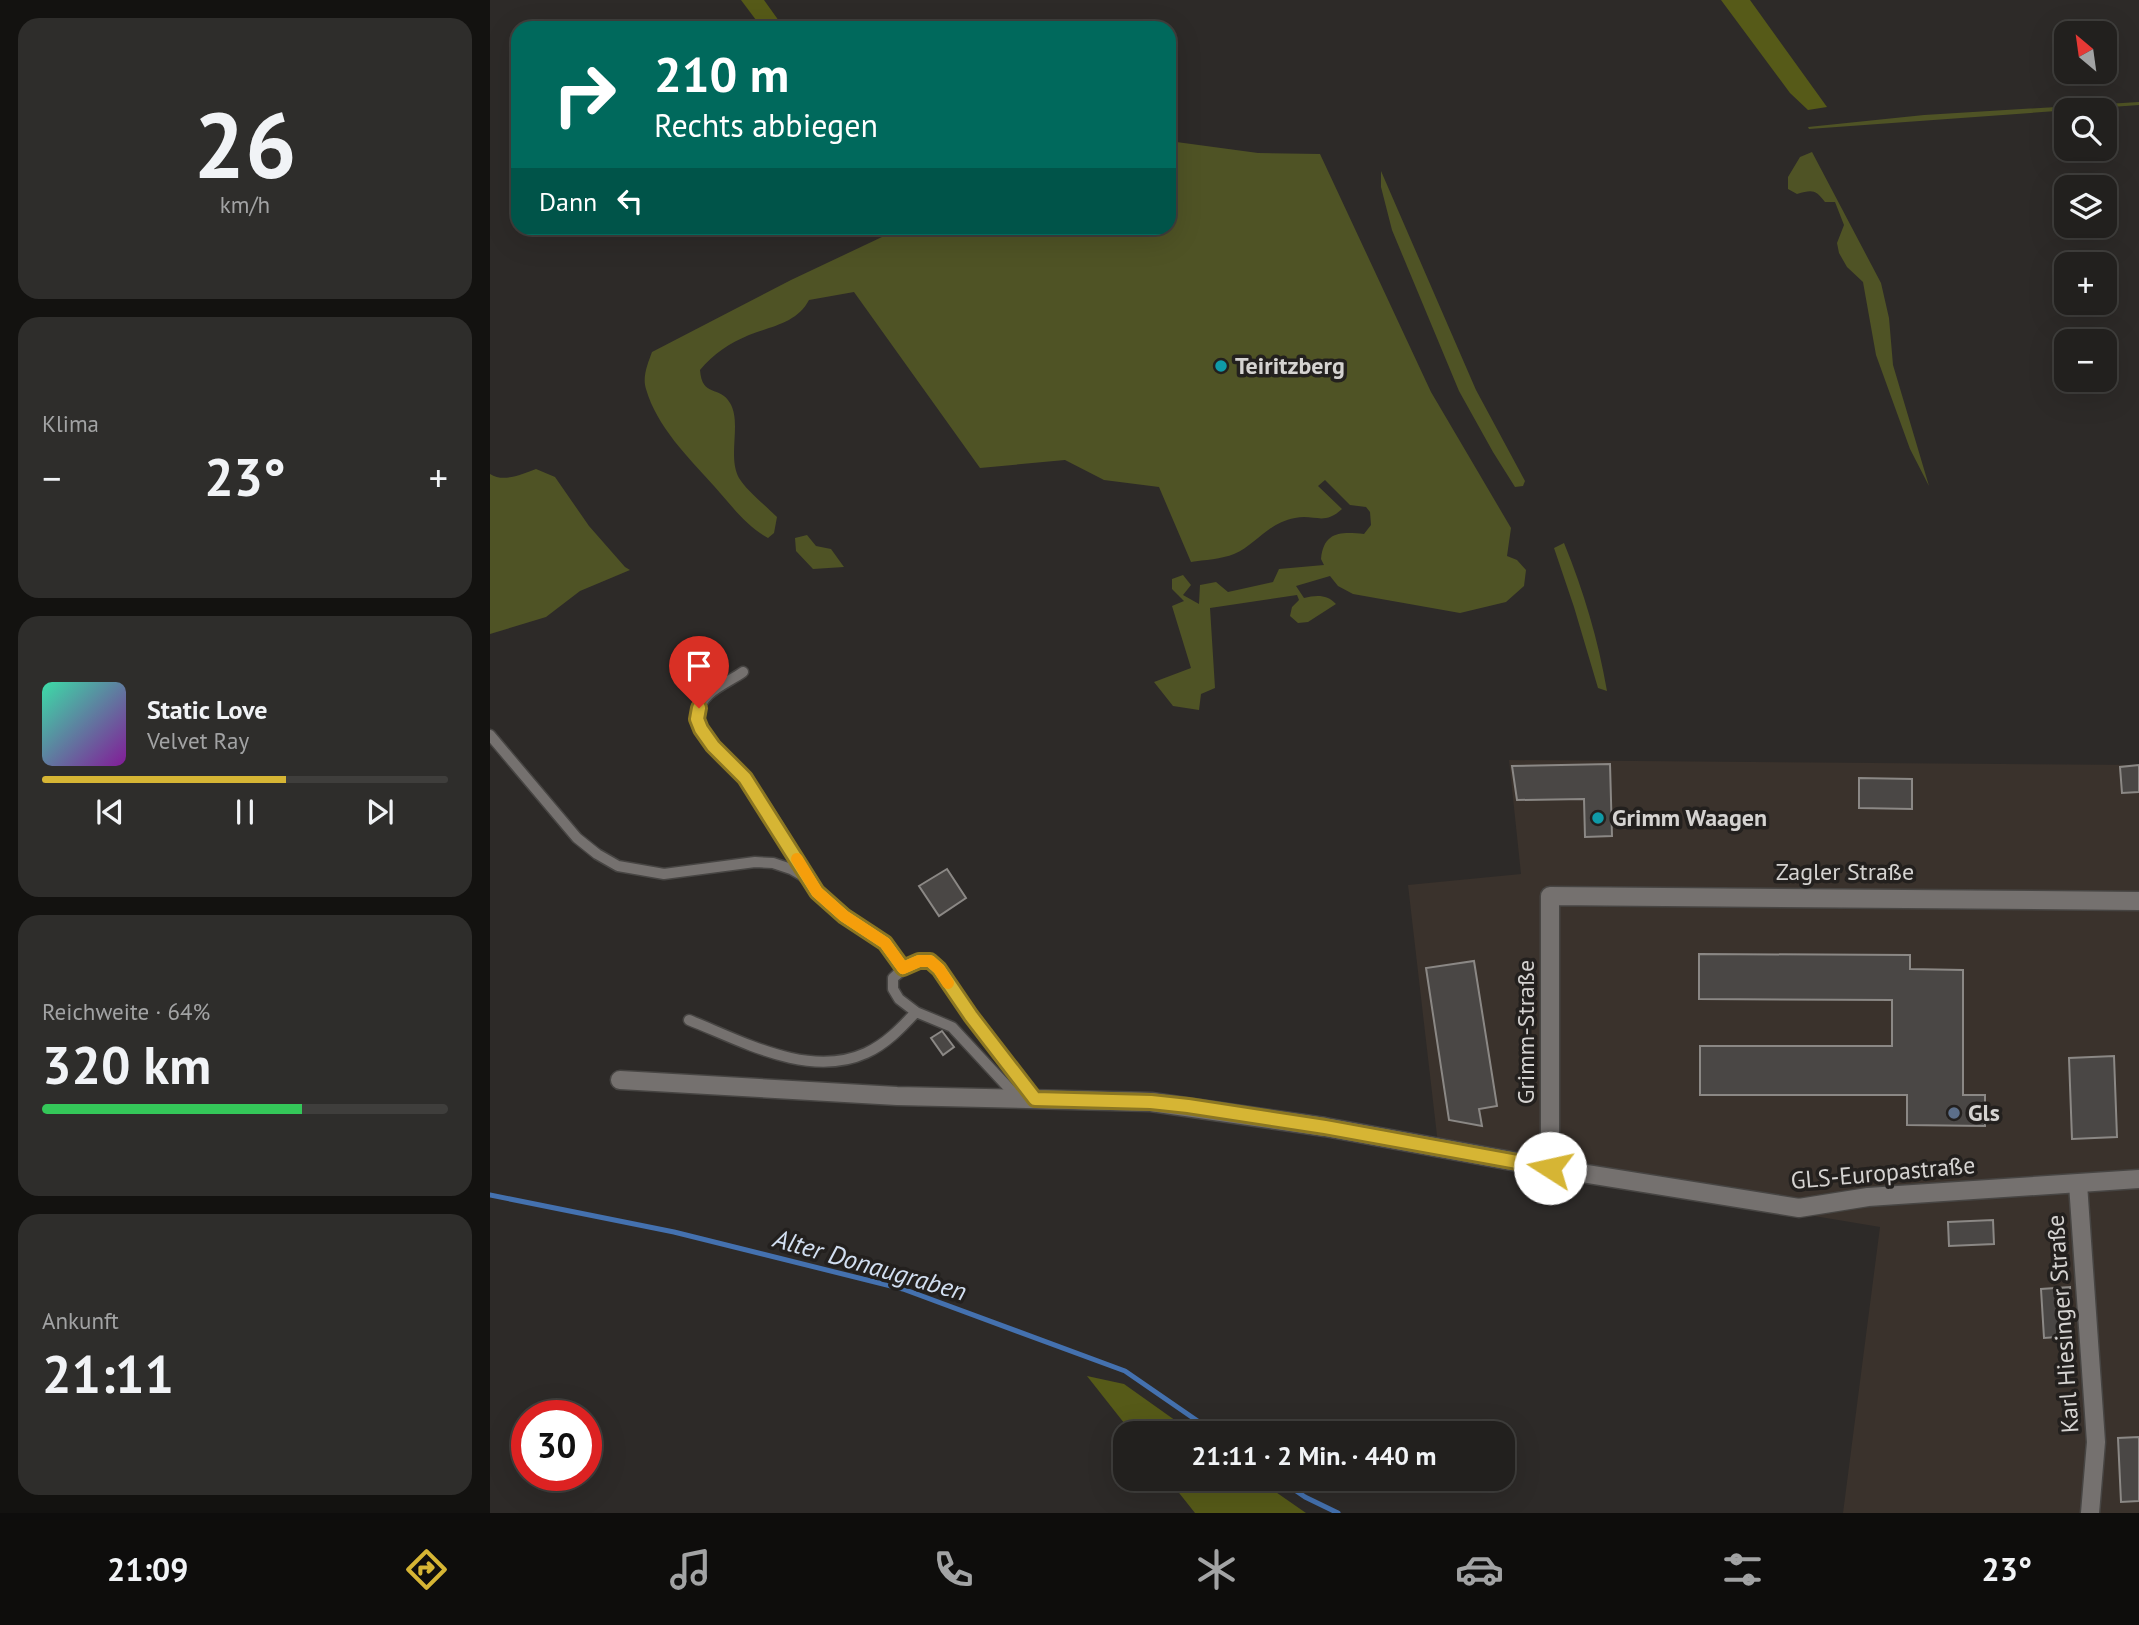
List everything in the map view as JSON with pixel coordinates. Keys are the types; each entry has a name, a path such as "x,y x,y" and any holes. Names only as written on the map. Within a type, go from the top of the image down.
{"street":[{"name":"Zagler Straße","path":"1550,895 2139,901"},
{"name":"Grimm-Straße","path":"1550,895 1550,1168"},
{"name":"GLS-Europastraße","path":"620,1080 897,1096 1151,1102 1188,1106 1799,1208 1868,1197 2139,1179"},
{"name":"Karl Hiesinger Straße","path":"2078,1184 2096,1461 2090,1513"}],"lane":[{"path":"743,672 718,686 705,698 697,719 713,746 745,778 817,892"},
{"path":"490,736 577,838 618,866 664,874 755,862 773,863 791,869 803,876 844,916 885,943 903,968"},
{"path":"919,961 930,961 939,969 1027,1099 953,1027 916,1012 898,999 893,989 893,978 903,968 919,961"},
{"path":"689,1020 773,1053 830,1063 868,1052 892,1037 916,1012"}],"shaded area":[{"path":"1509,760 2139,765 2139,1513 1843,1513 1880,1227 1439,1153 1408,885 1521,874"}],"green space":[{"path":"741,0 764,0 779,21 757,21"},
{"path":"1721,0 1750,0 1827,107 1808,110 1790,93"},
{"path":"2139,102 2139,105 2117,107 2117,103"},
{"path":"2054,107 2054,111 1808,127 1924,115"},
{"path":"1176,142 1258,153 1320,154 1431,392 1511,528 1507,556 1517,560 1526,570 1524,586 1506,602 1460,613 1353,594 1338,586 1330,576 1296,586 1304,598 1321,596 1336,604 1308,622 1298,623 1290,616 1292,607 1299,600 1297,595 1210,608 1215,688 1201,694 1199,710 1173,706 1154,682 1191,668 1172,606 1184,601 1172,589 1172,579 1183,575 1191,585 1183,595 1199,604 1200,585 1216,582 1228,592 1273,582 1279,569 1324,565 1321,559 1323,550 1330,538 1348,533 1364,534 1371,525 1370,512 1366,507 1350,505 1325,480 1318,486 1342,509 1336,514 1324,518 1302,517 1285,521 1234,554 1191,562 1159,487 1104,480 1065,460 980,468 854,292 809,300 791,319 735,342 716,354 700,370 704,384 726,398 733,411 734,460 739,478 777,517 774,533 768,538 733,508 665,429 651,403 645,380 652,352 791,280 886,235 1176,235"},
{"path":"1812,152 1881,283 1889,318 1893,365 1929,486 1910,449 1876,355 1863,282 1847,267 1839,253 1837,243 1844,225 1835,202 1825,202 1813,192 1797,194 1788,189 1788,177 1800,157"},
{"path":"1381,171 1476,390 1525,481 1523,486 1515,487 1459,391 1392,230 1381,187"},
{"path":"536,469 555,477 589,526 630,570 580,591 546,617 490,634 490,474 507,478"},
{"path":"807,535 816,546 831,549 844,567 813,569 796,551 795,538"},
{"path":"1564,543 1590,616 1607,691 1598,688 1554,548"},
{"path":"1087,1376 1124,1384 1176,1421 1123,1421"},
{"path":"1178,1491 1274,1491 1306,1513 1195,1513"}],"building":[{"name":"Grimm Waagen","path":"1610,764 1612,836 1585,837 1584,799 1517,800 1512,766"},
{"path":"2139,765 2139,792 2122,793 2120,767"},
{"path":"1859,778 1912,779 1912,809 1859,808"},
{"path":"947,869 966,898 939,916 919,886"},
{"path":"1699,954 1910,955 1910,969 1963,970 1963,1095 1985,1095 1985,1126 1907,1125 1907,1095 1700,1095 1700,1046 1892,1046 1892,1000 1699,999"},
{"path":"1474,961 1497,1106 1479,1109 1482,1126 1449,1120 1426,968"},
{"path":"942,1031 954,1047 943,1055 931,1038"},
{"path":"2114,1056 2117,1137 2072,1139 2069,1058"},
{"path":"1993,1220 1994,1244 1949,1246 1948,1222"},
{"path":"2070,1287 2072,1336 2044,1338 2041,1289"},
{"path":"2139,1437 2139,1501 2121,1502 2118,1438"}],"waterway":[{"name":"Alter Donaugraben","path":"490,1195 674,1232 903,1289 1125,1371 1198,1421"},
{"name":"Alter Donaugraben","path":"1296,1491 1338,1513"}],"slow traffic":[{"path":"797,859 817,892 844,916 885,943 903,968 919,961 930,961 948,983"}],"place":[{"name":"Teiritzberg","path":"1221,366"},
{"name":"Grimm Waagen","path":"1598,818"},
{"name":"Gls","path":"1954,1113"}],"route":[{"path":"699,708 697,719 701,729 713,746 745,778 817,892 844,916 885,943 903,968 919,961 930,961 939,969 971,1016 1035,1099 1151,1102 1188,1106 1325,1127 1550,1168"}]}
